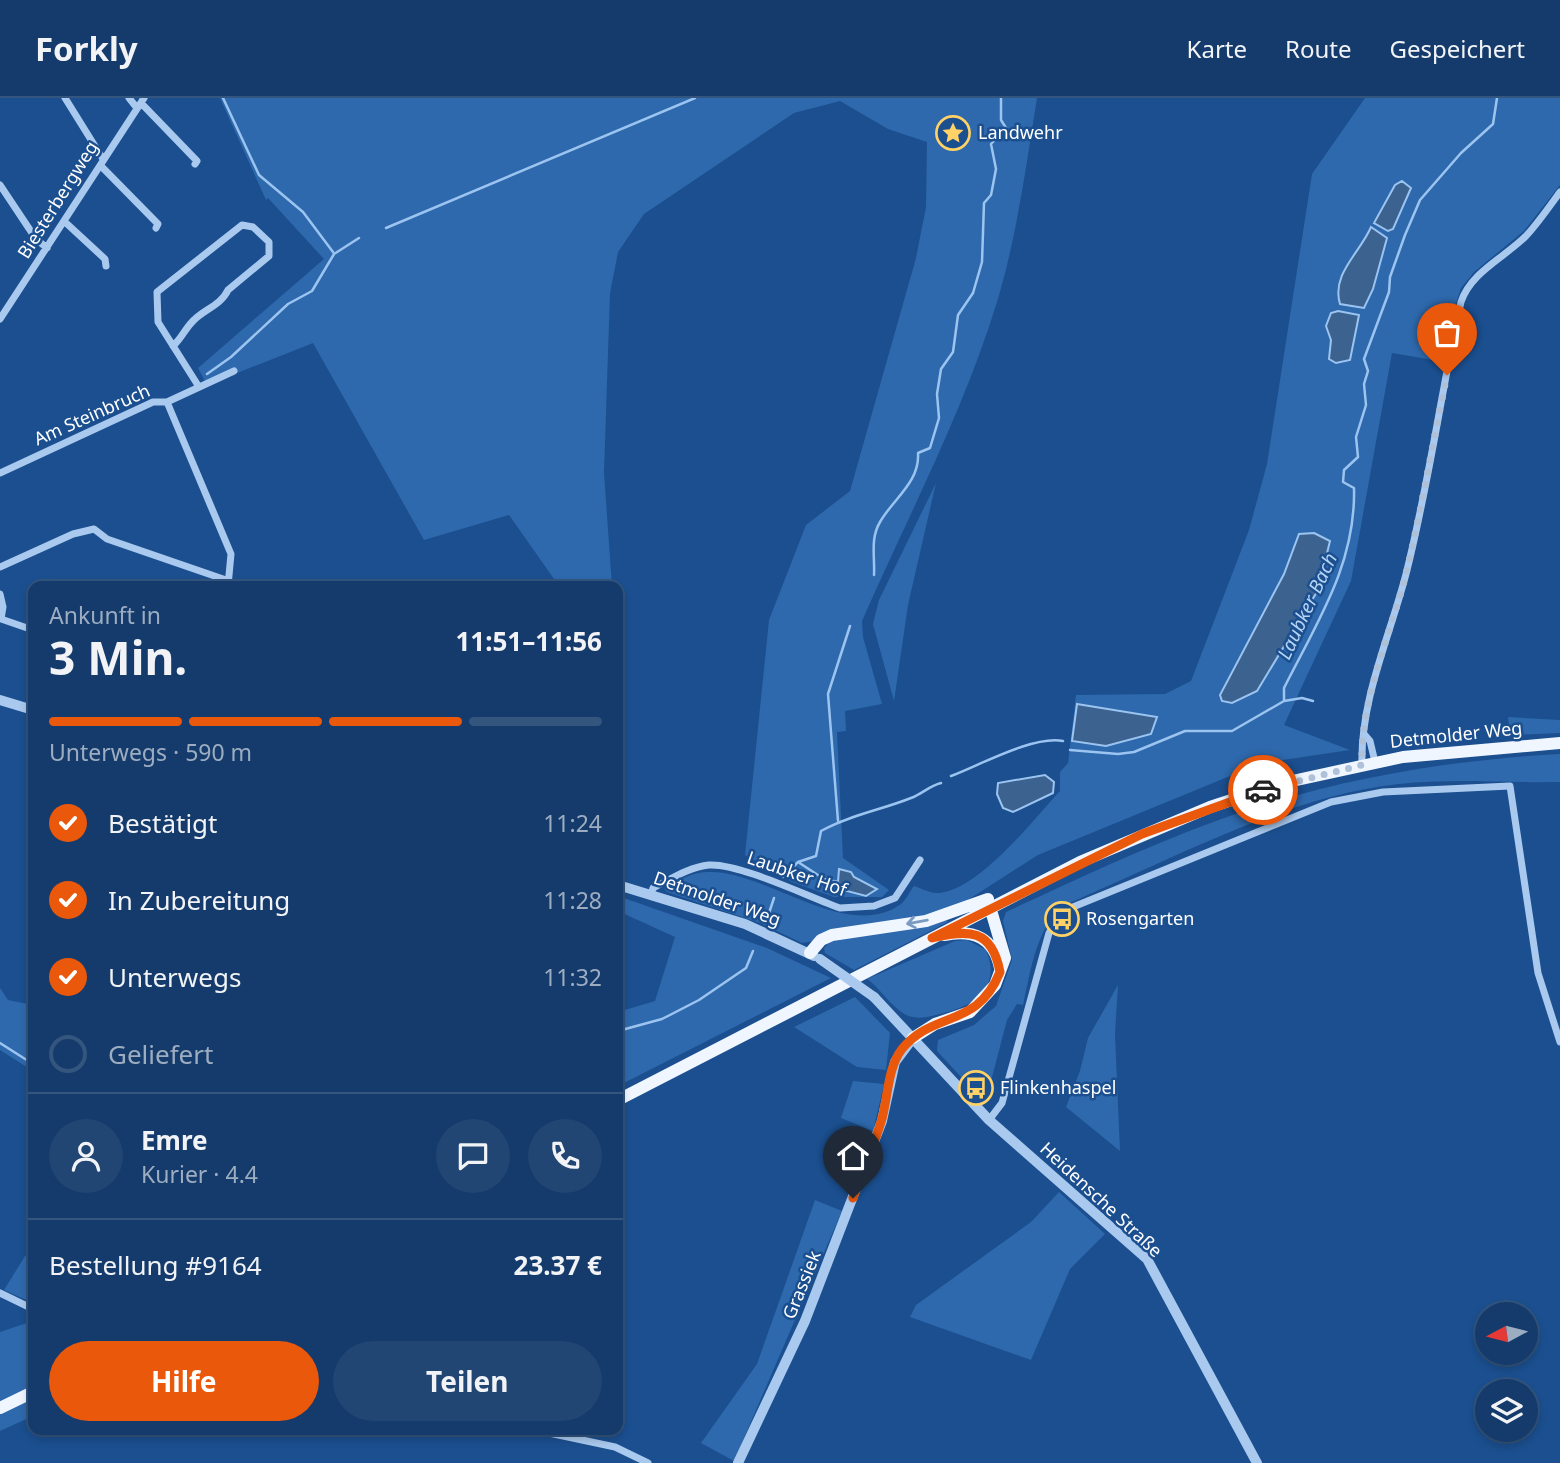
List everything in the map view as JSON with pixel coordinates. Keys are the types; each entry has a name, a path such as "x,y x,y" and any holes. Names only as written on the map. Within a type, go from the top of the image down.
{"main road":[{"name":"Detmolder Weg","path":"1029,888 1080,862 1210,807 1283,783 1369,763 1433,753 1560,743"},
{"path":"623,1097 1029,888"},
{"path":"815,956 821,940 832,935 926,921 968,909 997,895 1029,888"},
{"path":"913,1038 977,1007 989,995 1000,972 1004,948 990,907"},
{"path":"932,938 965,932 984,938 995,952 1000,972"},
{"path":"0,1408 28,1394"}],"street":[{"path":"65,98 102,162 158,224 156,228"},
{"path":"129,98 140,103 197,161 195,164"},
{"name":"Biesterbergweg","path":"0,319 140,103"},
{"path":"0,185 36,239 47,248"},
{"path":"1369,763 1364,734 1366,712 1406,573 1465,290 1526,235 1560,192"},
{"path":"65,222 105,259 106,266"},
{"path":"173,346 188,332 191,322 225,298 228,290 270,256 269,242 253,227 242,225 180,277 158,289 158,322 173,346 200,387"},
{"name":"Am Steinbruch","path":"0,473 153,402 167,402 234,371"},
{"path":"167,402 231,554 229,581"},
{"path":"0,567 73,534 94,528 107,539 221,581"},
{"path":"0,594 4,607 1,619 28,627"},
{"path":"0,700 28,708"},
{"path":"1364,734 1370,741 1369,763"},
{"path":"989,1120 1002,1103 1041,957 1059,916 1068,909 1331,803 1383,792 1510,786 1538,973 1560,1042"},
{"name":"Laubker Hof","path":"651,895 653,888 688,870 710,865 737,870 840,908 857,909 895,898 920,860"},
{"name":"Detmolder Weg","path":"623,887 745,924 815,956 874,997"},
{"name":"Heidensche Straße","path":"874,997 989,1120 1147,1259 1258,1463"},
{"name":"Grassiek","path":"738,1463 805,1321 882,1121 895,1062 913,1038"},
{"path":"0,1293 28,1307"},
{"path":"559,1435 615,1447 648,1463"}],"shaded area":[{"path":"220,98 1037,98 1010,252 997,302 968,384 862,621 863,637 882,704 845,711 846,731 837,732 843,858 889,890 882,897 834,897 792,882 745,855 769,620 806,525 850,491 916,258 926,207 927,142 888,129 840,101 794,113 644,214 618,252 610,293 604,473 612,581 555,581 509,515 424,540 313,343 207,385 198,368 324,259 268,198 266,200"},
{"path":"1365,98 1560,98 1560,185 1524,231 1474,272 1461,288 1442,347 1445,362 1392,353 1351,581 1284,725 1350,750 1283,760 1230,776 1038,855 963,903 927,916 814,941 802,943 760,923 667,892 664,889 696,873 731,874 806,902 857,915 880,914 901,904 914,886 935,893 951,890 968,882 1003,853 1060,791 1060,772 1068,763 1076,695 1165,694 1191,681 1249,530 1267,464 1312,174","holes":["1330,541 1257,691 1222,701 1220,695 1285,574"]},
{"path":"936,483 908,605 894,701 873,624 879,600"},
{"path":"1508,717 1560,720 1560,733 1510,735"},
{"path":"1560,754 1560,782 1439,781 1359,790 1318,800 1238,829 1063,906 1050,920 1034,955 1023,1005 1017,1004 1007,1020 991,1081 962,1078 937,1051 938,1040 974,1025 996,1006 1012,960 1003,921 1006,912 1163,842 1216,821 1299,794 1429,767"},
{"path":"623,898 767,948 831,978 623,1083 623,1011 655,1001 675,937 623,913"},
{"path":"946,920 948,922 854,970 825,953 824,948 833,939"},
{"path":"967,940 986,950 990,975 982,993 952,1011 916,1018 906,1015 867,979 955,941"},
{"path":"1118,985 1115,1034 1120,1151 1066,1107 1080,1071 1088,1038"},
{"path":"0,988 8,1000 28,1004 28,1068 0,1050"},
{"path":"855,997 890,1033 886,1070 857,1067 794,1027"},
{"path":"853,1081 884,1084 873,1131 841,1118"},
{"path":"1059,1192 1105,1234 1070,1269 1031,1360 910,1317 916,1305 1031,1222"},
{"path":"815,1200 842,1211 734,1461 701,1443 757,1364"},
{"path":"28,1255 28,1301 4,1290"},
{"path":"28,1323 28,1418 0,1431 0,1332"}],"water":[{"path":"1402,181 1411,188 1393,229 1388,231 1374,223 1395,185"},
{"path":"1371,227 1387,238 1373,289 1364,308 1340,304 1338,293 1343,273"},
{"path":"1338,311 1359,315 1350,360 1336,363 1329,359 1331,340 1326,326 1331,313"},
{"path":"1314,533 1330,541 1318,590 1257,691 1232,703 1222,701 1220,695 1284,574 1299,534"},
{"path":"1077,704 1157,717 1151,734 1106,746 1072,741"},
{"path":"1045,775 1054,782 1053,793 1013,812 1003,808 997,794 998,783"},
{"path":"839,869 851,872 854,877 877,889 866,896 843,890 838,882"}],"waterway":[{"path":"223,98 259,175 303,212 333,252"},
{"path":"386,228 695,98"},
{"path":"874,575 874,541 877,528 915,473 918,453 930,448 939,418 937,394 941,369 953,352 958,315 973,293 982,262 984,203 991,195 996,169 991,144 1006,128 1001,120 1001,98"},
{"name":"Laubker Bach","path":"1070,750 1118,754 1134,752 1185,731 1232,731 1284,701 1284,688 1332,592 1349,542 1354,488 1343,482 1344,470 1358,457 1356,437 1366,405 1364,384 1368,371 1364,359 1389,292 1390,277 1420,200 1461,153 1493,124 1497,98"},
{"path":"207,374 231,357 288,304 312,291 334,254 359,238"},
{"path":"838,821 828,694 850,626"},
{"path":"1284,701 1302,698 1313,701"},
{"name":"Laubker Bach","path":"951,776 1037,742 1063,741"},
{"name":"Laubker Bach","path":"783,877 798,862 816,856 821,831 911,798 941,783"},
{"path":"798,862 824,879 838,882"},
{"name":"Laubker Bach","path":"769,913 774,898"},
{"name":"Laubker Bach","path":"623,1030 662,1019 699,1000 746,968 753,951"},
{"name":"Laubker Bach","path":"0,1043 28,1061"}],"way so far":[{"path":"1263,790 1362,765 1361,741 1366,712 1406,573 1447,375"}],"place":[{"name":"Landwehr","path":"953,133"},
{"name":"Rosengarten","path":"1062,919"},
{"name":"Flinkenhaspel","path":"976,1088"}],"route":[{"path":"853,1198 882,1121 895,1062 900,1052 923,1030 977,1007 989,995 1000,972 992,946 974,933 932,938 1080,862 1142,834 1210,807 1263,790"}]}
